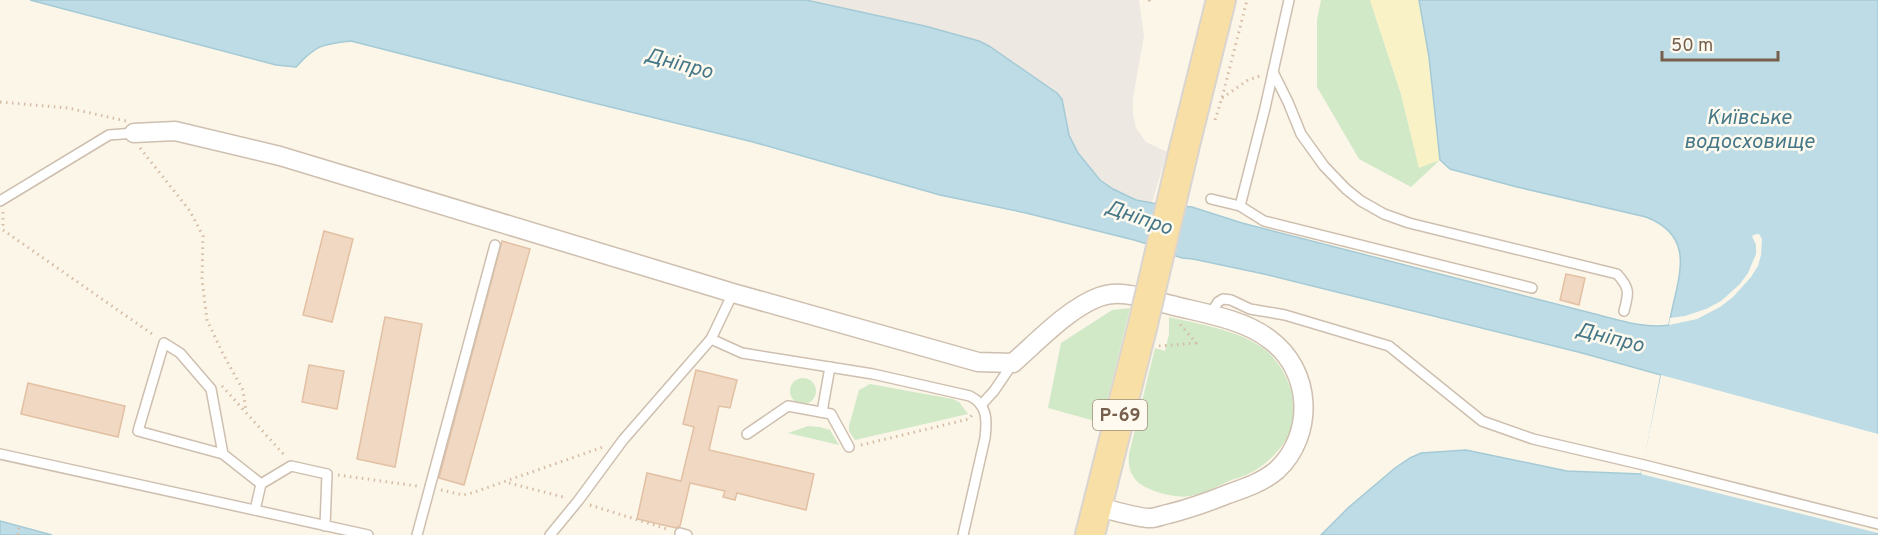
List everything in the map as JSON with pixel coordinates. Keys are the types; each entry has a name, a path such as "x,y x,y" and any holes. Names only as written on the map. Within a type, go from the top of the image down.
{"main road":[{"name":"Р-69","path":"1090,535 1150,335 1184,149 1221,0"}],"street":[{"path":"134,133 175,131 280,156 733,293 978,362 1013,363 1076,308 1101,296 1124,294 1233,321 1268,338 1284,353 1295,369 1302,387 1305,409 1301,432 1291,454 1276,470 1257,483 1188,509 1149,519 1097,507"}],"lane":[{"path":"1240,206 1289,0"},
{"path":"1273,72 1301,134 1324,166 1361,201 1384,214 1409,223 1617,274 1626,284 1628,296 1624,311"},
{"path":"1,201 109,135 134,133"},
{"path":"1211,199 1240,206 1264,220 1532,288"},
{"path":"417,535 495,245"},
{"path":"550,535 623,440 711,339 733,293"},
{"path":"1210,315 1218,302 1223,299 1231,300 1250,309 1285,315 1389,346 1482,421 1533,439 1878,524"},
{"path":"711,339 742,353 873,374 970,396 982,404 987,423 985,438 963,535"},
{"path":"223,454 211,390 180,353 164,343 138,430 223,454 261,484"},
{"path":"982,404 1013,363"},
{"path":"822,412 830,367"},
{"path":"747,434 788,406 831,414 849,447"},
{"path":"0,454 368,535"},
{"path":"255,510 261,484 291,465 327,474 325,526"}],"path":[{"path":"1216,118 1247,0"},
{"path":"1222,98 1248,80 1273,72"},
{"path":"0,102 68,108 131,122 156,132"},
{"path":"109,135 135,142 190,212 203,236 202,279 207,320 222,354 243,390 246,411"},
{"path":"1,201 3,230 164,343"},
{"path":"1150,335 1196,343 1178,321"},
{"path":"222,386 291,465"},
{"path":"849,447 969,420 982,404"},
{"path":"327,474 464,495 508,482 623,440"},
{"path":"508,482 683,534"},
{"path":"18,535 19,526"}],"shaded area":[{"path":"806,0 1139,0 1144,36 1133,98 1133,115 1136,128 1146,142 1167,152 1152,203 1136,200 1100,180 1078,153 1069,135 1062,99 1057,93 989,46 925,26"}],"green space":[{"path":"1321,0 1370,0 1401,94 1419,167 1440,160 1411,187 1359,159 1317,87 1317,20"},
{"path":"1130,308 1102,423 1048,408 1061,343 1112,310"},
{"path":"1169,317 1239,335 1266,350 1288,381 1294,412 1292,427 1284,443 1258,469 1210,490 1184,497 1161,493 1139,483 1131,473 1129,464 1129,454 1155,348 1165,351 1169,334"},
{"path":"803,378 812,382 816,391 812,400 803,404 794,400 790,391 794,382"},
{"path":"870,384 953,399 959,402 968,414 855,440 849,431 849,426 859,390"},
{"path":"808,426 830,430 839,445 788,433"}],"sand":[{"path":"1370,0 1419,0 1429,57 1440,160 1419,168 1401,94"}],"water":[{"name":"Київське водосховище","path":"30,0 806,0 925,26 989,46 1057,93 1062,99 1069,135 1078,153 1100,180 1136,200 1192,207 1242,223 1639,325 1659,326 1669,325 1680,262 1679,249 1673,237 1663,226 1646,217 1450,169 1440,160 1429,57 1419,0 1878,0 1878,535 1321,535 1349,507 1395,468 1421,453 1466,450 1567,471 1641,474 1661,375 1582,353 1264,274 1182,258 1134,240 1026,213 940,195 753,142 351,41 320,47 296,67 276,65"},
{"path":"0,521 52,535 0,535"}],"pier":[{"path":"1759,234 1762,239 1758,266 1733,297 1697,319 1669,325 1670,318 1706,309 1721,301 1740,284 1748,273 1756,254 1756,245 1752,236"},
{"path":"1661,375 1878,434 1878,533 1641,474"}],"building":[{"path":"324,231 353,239 332,322 303,315"},
{"path":"502,241 530,249 464,485 439,478"},
{"path":"1566,274 1585,278 1579,305 1560,300"},
{"path":"385,317 422,324 395,467 357,459"},
{"path":"309,365 344,371 337,409 302,402"},
{"path":"696,370 737,380 730,408 719,406 709,450 814,474 806,510 737,493 735,500 723,497 725,491 690,483 680,526 676,528 637,519 647,473 681,481 694,427 683,424"},
{"path":"28,383 125,406 118,437 21,414"}],"water label":[{"name":"Дніпро","path":"679,63"},
{"name":"Дніпро","path":"1139,217"},
{"name":"Дніпро","path":"1610,337"}]}
